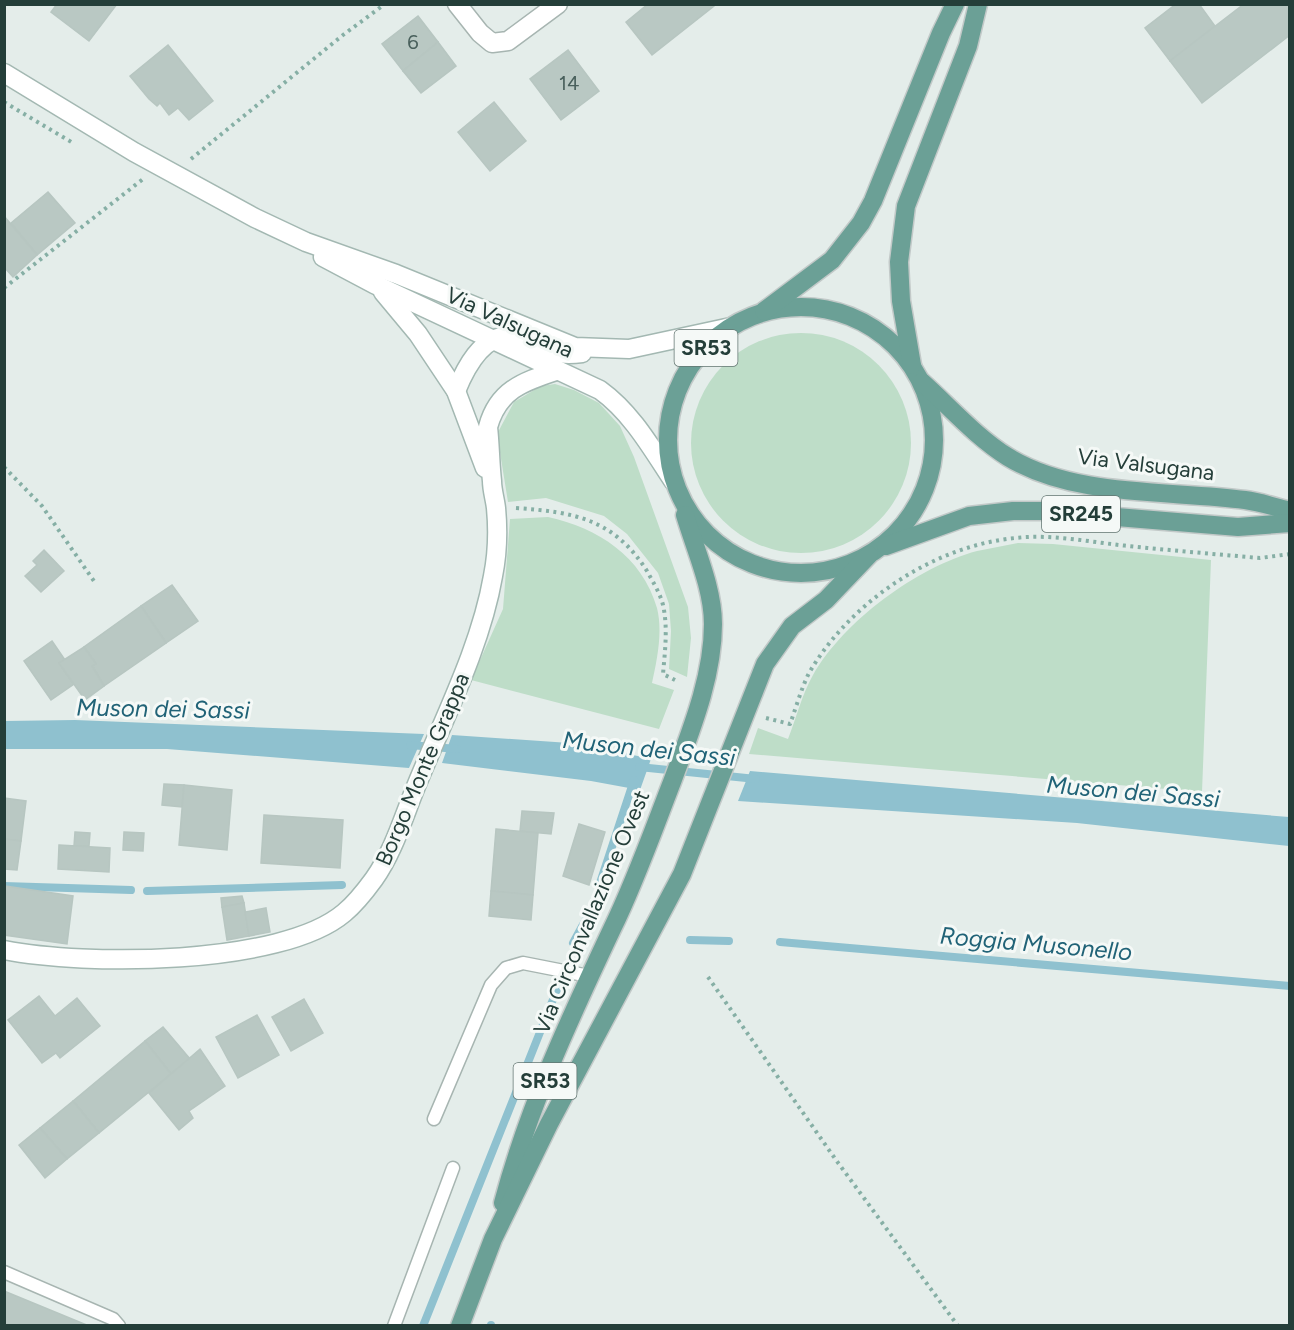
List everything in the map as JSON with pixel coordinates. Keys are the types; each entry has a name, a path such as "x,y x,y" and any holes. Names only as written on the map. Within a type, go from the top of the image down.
{"main road":[{"name":"Via Circonvallazione Ovest","path":"493,1239 514,1160 589,976 613,928 663,807 689,735 711,655 713,622 704,576 677,488 668,448 668,424 673,401 696,359 731,327 760,314 832,260 861,223 873,201 955,4"},
{"name":"Via Circonvallazione Ovest","path":"460,1326 493,1239 549,1124 665,909 734,745 743,715 772,655 792,626 826,600 911,515 930,472 933,425 916,374 901,301 899,262 904,214 968,46 978,4"},
{"name":"Via Circonvallazione Ovest","path":"760,314 794,308 828,310 861,321 890,341 916,374"},
{"name":"Via Valsugana","path":"916,374 994,447 1010,458 1044,472 1100,487 1248,500 1290,511"},
{"name":"Via Circonvallazione Ovest","path":"677,488 693,519 712,540 735,556 760,567 788,573 816,573 843,566 874,552"},
{"name":"SR245","path":"874,552 969,516 1013,511 1044,511 1238,527 1290,523"}],"street":[{"path":"458,4 480,33 492,43 508,40 558,4"},
{"name":"Via Valsugana","path":"4,73 172,174 298,238 396,274 575,347 604,350 628,349 731,327"},
{"name":"Via Valsugana","path":"298,238 336,265 600,390 614,400 634,424 677,488"},
{"path":"378,286 418,334 456,391 492,484"},
{"path":"456,391 474,357 495,341 512,336 549,353 562,355 604,350"},
{"path":"492,484 489,427 496,406 510,389 556,371"},
{"name":"Borgo Monte Grappa","path":"4,950 67,959 122,960 211,954 270,946 298,938 344,913 375,879 391,848 469,656 494,575 496,508 492,484"}],"lane":[{"path":"435,1119 490,985 506,968 523,963 589,976"},
{"path":"394,1326 453,1167"},
{"path":"4,1272 113,1319 119,1326"}],"path":[{"path":"172,174 343,35 385,4"},
{"path":"4,288 141,181"},
{"path":"4,467 42,506 96,584"},
{"path":"516,508 557,511 602,524 634,551 656,586 663,605 666,634 663,674 675,680"},
{"path":"762,717 790,724 808,675 826,648 853,618 885,591 935,560 972,544 1017,537 1060,538 1260,558 1290,554"},
{"path":"708,977 836,1160 958,1326"}],"green space":[{"path":"790,333 812,333 843,341 862,351 879,365 893,382 903,401 911,432 911,454 903,485 893,504 879,521 862,535 843,545 812,553 790,553 749,540 731,528 716,513 699,485 691,454 691,432 704,391 716,373 731,358 759,341"},
{"path":"555,384 574,390 599,403 620,426 634,457 688,607 691,638 687,677 669,669 671,631 669,604 658,573 627,534 604,516 546,498 508,502 497,434 514,402 541,386"},
{"path":"548,517 584,529 616,547 641,573 650,590 659,617 657,655 652,683 674,690 659,729 471,680 503,609 510,519"},
{"path":"1018,543 1053,544 1211,560 1202,792 749,754 758,728 788,739 809,682 826,655 843,635 884,599 907,583 954,559 977,551"}],"water":[{"path":"75,720 424,734 409,768 167,749 5,749 5,721"},
{"path":"452,735 584,744 651,759 640,790 591,781 442,763"},
{"path":"750,771 1289,817 1289,846 1077,823 738,801"}],"building":[{"path":"57,4 117,4 89,41 51,12"},
{"path":"648,4 713,4 714,6 652,55 626,22"},
{"path":"1176,4 1199,4 1215,26 1170,61 1145,28"},
{"path":"1244,4 1290,4 1290,35 1202,103 1170,61"},
{"path":"418,16 438,42 403,71 382,44"},
{"path":"438,42 456,66 421,93 403,71"},
{"path":"168,45 213,101 189,120 178,108 169,115 160,103 157,106 149,99 130,76"},
{"path":"568,50 599,91 561,120 530,79"},
{"path":"494,102 526,141 490,171 458,132"},
{"path":"48,192 75,223 37,255 11,223"},
{"path":"4,216 37,255 13,277 4,267"},
{"path":"44,550 64,571 41,592 25,576 37,565 33,561"},
{"path":"172,585 198,621 166,643 141,606"},
{"path":"141,606 166,643 104,686 92,666 96,664 84,647"},
{"path":"52,641 65,660 59,663 74,684 51,700 24,661"},
{"path":"84,647 96,664 92,666 104,686 85,700 59,663"},
{"path":"164,784 184,785 182,807 162,805"},
{"path":"184,785 232,790 227,850 179,845"},
{"path":"4,798 26,801 21,841 4,839"},
{"path":"522,811 554,813 551,834 520,831"},
{"path":"264,815 343,820 340,868 261,863"},
{"path":"579,824 605,832 589,885 563,876"},
{"path":"496,829 538,833 533,895 491,891"},
{"path":"75,832 90,833 89,846 74,846"},
{"path":"124,832 144,833 143,851 123,850"},
{"path":"4,839 21,841 17,870 4,869"},
{"path":"59,845 110,848 109,872 58,869"},
{"path":"5,886 73,896 67,944 4,935"},
{"path":"491,891 533,895 531,920 489,916"},
{"path":"242,896 244,903 222,907 221,898"},
{"path":"244,903 249,936 227,940 222,907"},
{"path":"266,908 270,932 249,936 245,912"},
{"path":"39,996 55,1016 77,998 100,1026 60,1058 56,1053 42,1063 8,1020"},
{"path":"304,999 323,1033 291,1051 272,1017"},
{"path":"257,1015 279,1055 238,1078 216,1037"},
{"path":"163,1027 190,1059 171,1074 145,1041"},
{"path":"145,1041 171,1074 99,1133 73,1101"},
{"path":"200,1049 225,1086 189,1111 193,1118 179,1130 149,1093"},
{"path":"73,1101 99,1133 67,1159 40,1128"},
{"path":"40,1128 67,1159 45,1178 19,1145"},
{"path":"4,1291 89,1326 4,1326"}],"waterway":[{"name":"Muson dei Sassi","path":"410,745 457,749"},
{"name":"Muson dei Sassi","path":"639,767 756,779"},
{"path":"599,886 634,780"},
{"name":"Roggia Musonello","path":"147,891 342,885"},
{"name":"Roggia Musonello","path":"4,886 131,890"},
{"name":"Roggia Musonello","path":"573,943 585,921"},
{"name":"Roggia Musonello","path":"690,940 729,941"},
{"name":"Roggia Musonello","path":"780,942 1290,986"},
{"path":"423,1326 560,982"}]}
